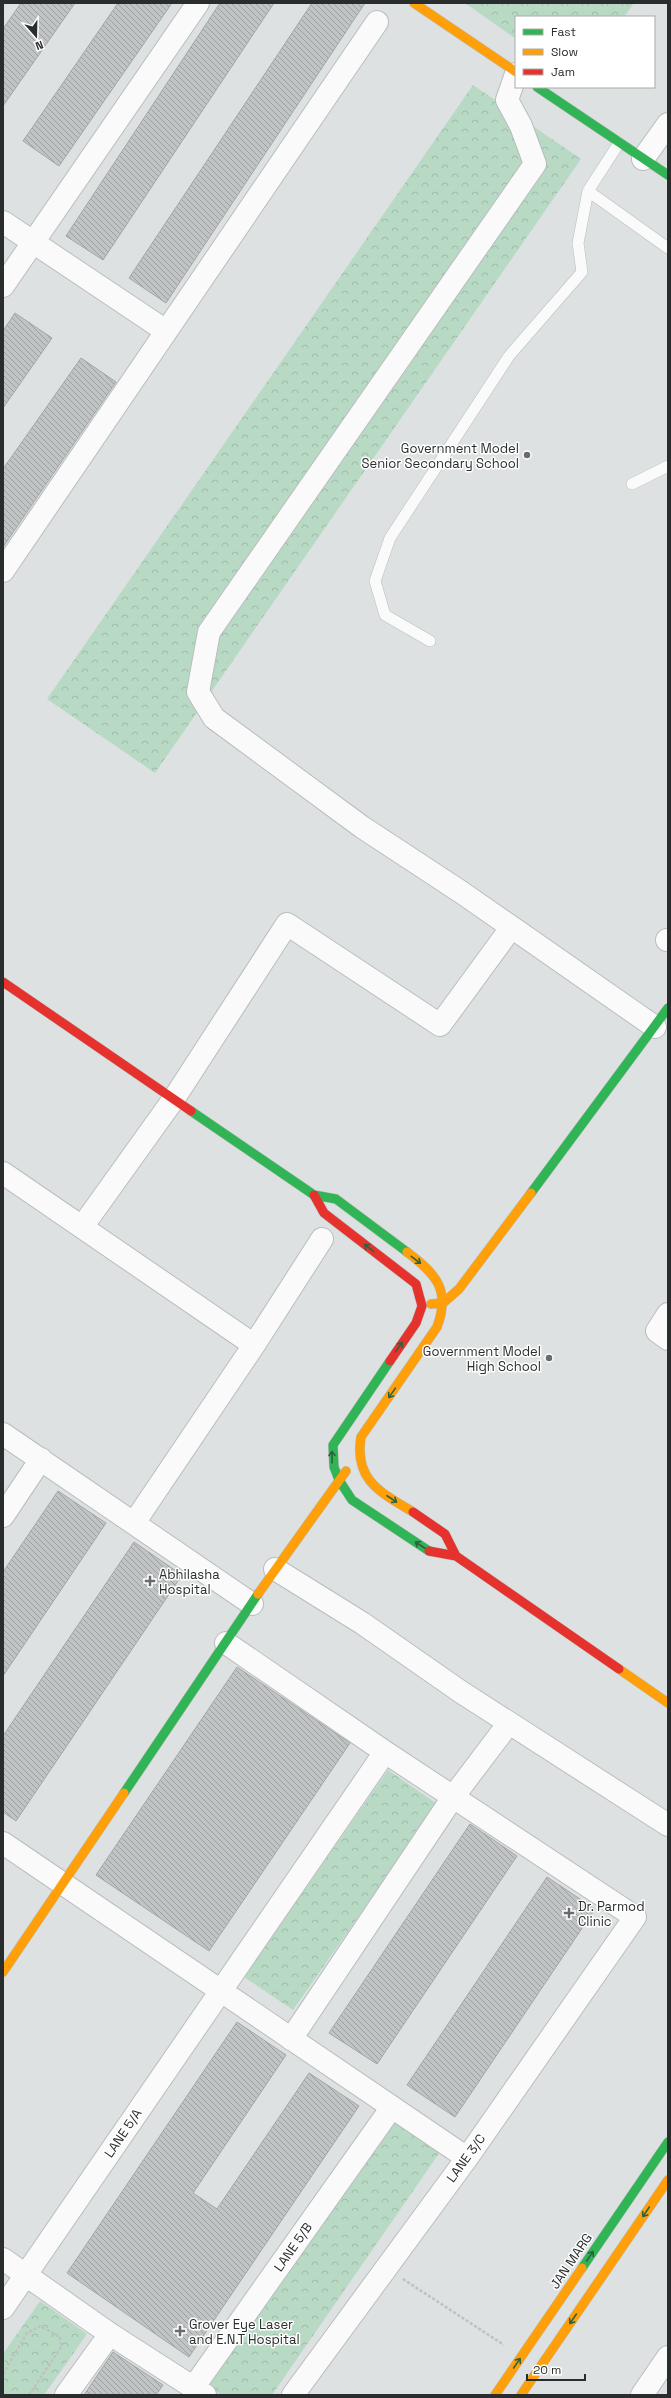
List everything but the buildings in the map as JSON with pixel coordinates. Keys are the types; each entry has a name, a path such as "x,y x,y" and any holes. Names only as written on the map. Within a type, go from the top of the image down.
{"street":[{"path":"3,286 198,3"},
{"path":"414,3 515,72"},
{"path":"3,571 377,22"},
{"path":"515,76 507,100 520,126 535,164 209,632 198,692 214,718 362,827 655,1027"},
{"path":"539,88 668,175"},
{"path":"643,159 668,124"},
{"path":"3,222 166,331"},
{"path":"82,1227 173,1100 287,924 440,1025 511,928"},
{"path":"3,982 173,1100 314,1195 336,1199 428,1268 440,1287 443,1303 437,1327 361,1437 358,1455 361,1469 370,1483 444,1532 456,1556"},
{"path":"422,1306 443,1303 459,1289 668,1008"},
{"path":"3,1173 254,1345"},
{"path":"314,1195 324,1213 416,1284 422,1306 416,1323 333,1445 332,1462 339,1480 352,1500 432,1553 456,1556 668,1703"},
{"path":"134,1522 254,1345 322,1239"},
{"path":"668,1314 657,1331 668,1339"},
{"path":"3,1434 252,1604"},
{"path":"3,1972 275,1569 358,1455"},
{"path":"3,1516 41,1459"},
{"path":"275,1569 362,1623 509,1723 668,1825"},
{"path":"226,1643 453,1797"},
{"path":"291,2039 453,1797 509,1723"},
{"name":"LANE 5/A","path":"3,2308 385,1752"},
{"name":"LANE 3/C","path":"293,2395 467,2158 635,1917 453,1797"},
{"path":"3,1843 220,1992 467,2158"},
{"name":"LANE 5/B","path":"199,2391 392,2107"},
{"name":"JAN MARG","path":"495,2395 668,2142"},
{"path":"521,2395 668,2180"},
{"path":"3,2259 110,2334 199,2391"},
{"path":"66,2395 110,2334"},
{"path":"642,2395 668,2357"}],"lane":[{"path":"430,641 385,615 375,581 390,538 509,356 582,272 578,243 588,191 620,143"},
{"path":"588,191 668,248"},
{"path":"632,484 668,466"}],"path":[{"path":"386,2268 522,2356"},
{"path":"3,2374 27,2334 40,2326 60,2337 61,2347 28,2395"}],"green space":[{"path":"465,3 634,3 625,16 515,16 515,38"},
{"path":"473,85 581,159 155,773 47,699"},
{"path":"388,1770 437,1804 293,2010 244,1977"},
{"path":"391,2119 440,2152 272,2395 221,2395 207,2385"},
{"path":"40,2301 87,2334 44,2395 3,2395 3,2354"}],"traffic: fast":[{"path":"538,88 668,175"},
{"path":"531,1193 668,1008"},
{"path":"191,1111 314,1195 336,1199 407,1252"},
{"path":"390,1361 333,1445 334,1467 339,1480 352,1500 429,1551"},
{"path":"124,1793 258,1594"},
{"path":"582,2268 668,2142"}],"traffic: slow":[{"path":"414,3 515,71"},
{"path":"431,1304 443,1303 459,1289 531,1193"},
{"path":"407,1252 426,1268 438,1284 441,1293 441,1314 437,1327 361,1437 360,1452 362,1464 372,1483 380,1491 413,1512"},
{"path":"258,1594 346,1471"},
{"path":"619,1669 668,1703"},
{"path":"3,1972 124,1793"},
{"path":"521,2395 668,2180"},
{"path":"495,2395 582,2268"}],"traffic: jam":[{"path":"3,982 191,1111"},
{"path":"314,1195 324,1213 416,1284 422,1306 416,1323 390,1361"},
{"path":"413,1512 445,1534 456,1556"},
{"path":"429,1551 456,1556 619,1669"}],"place":[{"name":"Government Model Senior Secondary School","path":"527,455"},
{"name":"Government Model High School","path":"549,1358"},
{"name":"Abhilasha Hospital","path":"150,1581"},
{"name":"Dr. Parmod Clinic","path":"569,1913"},
{"name":"Grover Eye Laser and E.N.T Hospital","path":"180,2331"}]}
